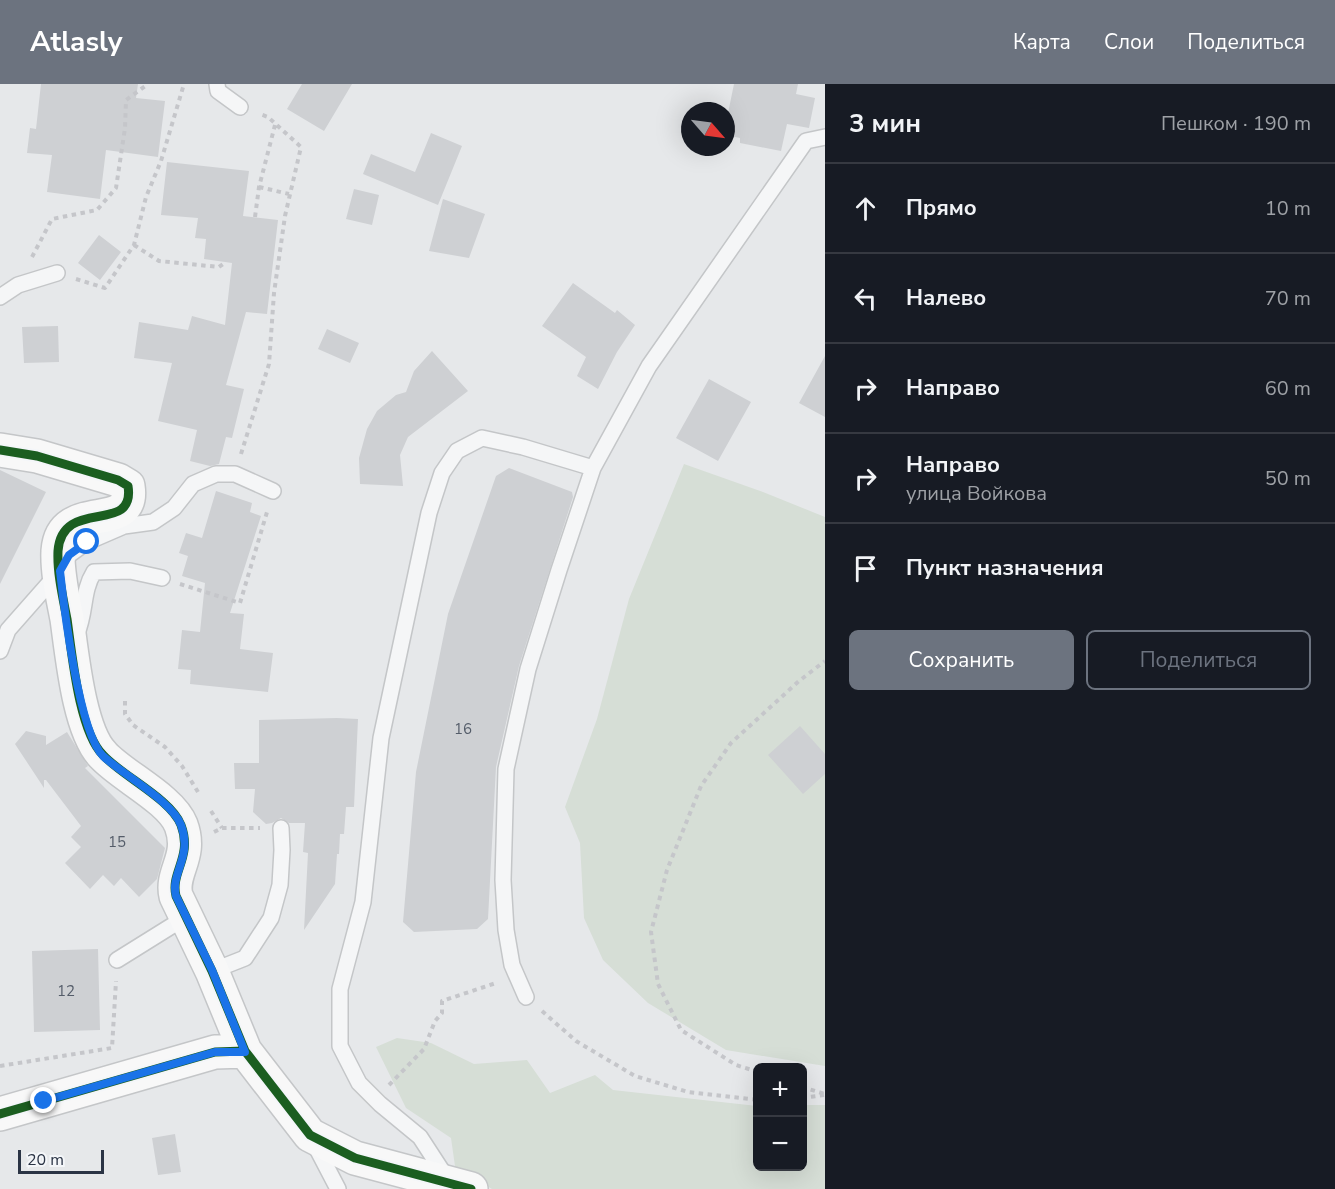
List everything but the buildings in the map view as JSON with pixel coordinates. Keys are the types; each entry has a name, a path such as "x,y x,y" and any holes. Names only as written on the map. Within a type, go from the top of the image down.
{"street":[{"path":"0,450 37,456 118,480 128,486 130,498 126,507 118,513 87,518 76,523 65,532 58,552 81,706 89,730 101,754 168,808 180,823 185,843 174,890 212,970 245,1052 310,1136 355,1158 461,1187"},
{"path":"0,1114 215,1052 245,1052"}],"lane":[{"path":"217,84 218,91 240,107"},
{"path":"526,996 512,965 508,942 503,880 506,769 528,669 594,468 649,366 764,200 806,141 825,136"},
{"path":"0,297 18,285 57,273"},
{"path":"461,1187 420,1137 359,1083 340,1046 340,989 363,902 381,738 429,513 442,473 458,451 482,438 523,447 594,468"},
{"path":"0,651 8,630 60,571 69,555 87,542 124,526 153,522 174,508 193,484 216,474 235,474 273,491"},
{"path":"70,638 78,632 84,612 87,582 94,572 130,572 162,578"},
{"path":"212,970 245,958 271,918 280,885 282,850 280,828"},
{"path":"117,960 186,917"},
{"path":"310,1136 338,1189"}],"path":[{"path":"18,285 52,219 97,210 116,188 125,128 126,100 148,84"},
{"path":"57,273 105,288 134,245 146,197 161,161 184,84"},
{"path":"235,474 269,364 274,293 289,194 301,147 268,117 240,107"},
{"path":"255,217 259,187 275,125"},
{"path":"259,187 289,194"},
{"path":"134,245 159,261 219,267 226,262"},
{"path":"162,578 240,603 273,491"},
{"path":"753,1070 736,1065 681,1030 658,984 651,932 667,870 701,786 731,743 799,681 825,661"},
{"path":"125,701 125,714 133,725 165,747 182,766 204,800"},
{"path":"210,809 222,828"},
{"path":"212,833 222,828 280,828"},
{"path":"0,1066 112,1048 117,960"},
{"path":"376,1099 424,1049 435,1021 442,1014 442,1001 517,977"},
{"path":"526,996 576,1041 634,1076 688,1092 753,1099"},
{"path":"807,1089 825,1094"},
{"path":"807,1097 825,1094"}],"shaded area":[{"path":"684,464 825,517 825,1066 726,1050 648,1003 603,960 584,918 580,843 565,807 597,719 629,599"},
{"path":"397,1038 431,1043 474,1064 527,1060 550,1093 595,1075 613,1090 753,1106 753,1171 807,1171 807,1105 825,1105 825,1189 492,1189 455,1166 451,1138 406,1108 376,1047"}],"cycle path":[{"path":"0,450 37,456 118,480 128,486 127,501 121,510 84,519 72,525 62,534 58,551 59,577 82,711 95,744 103,755 157,797 176,815 181,825 184,846 176,879 176,896 212,971 245,1051 310,1135 355,1158 471,1189"},
{"path":"0,1114 215,1052 245,1051"}],"route":[{"path":"44,1101 215,1052 245,1052 212,970 174,890 185,843 180,823 168,808 101,754 89,730 81,706 60,571 69,555 87,542"}]}
